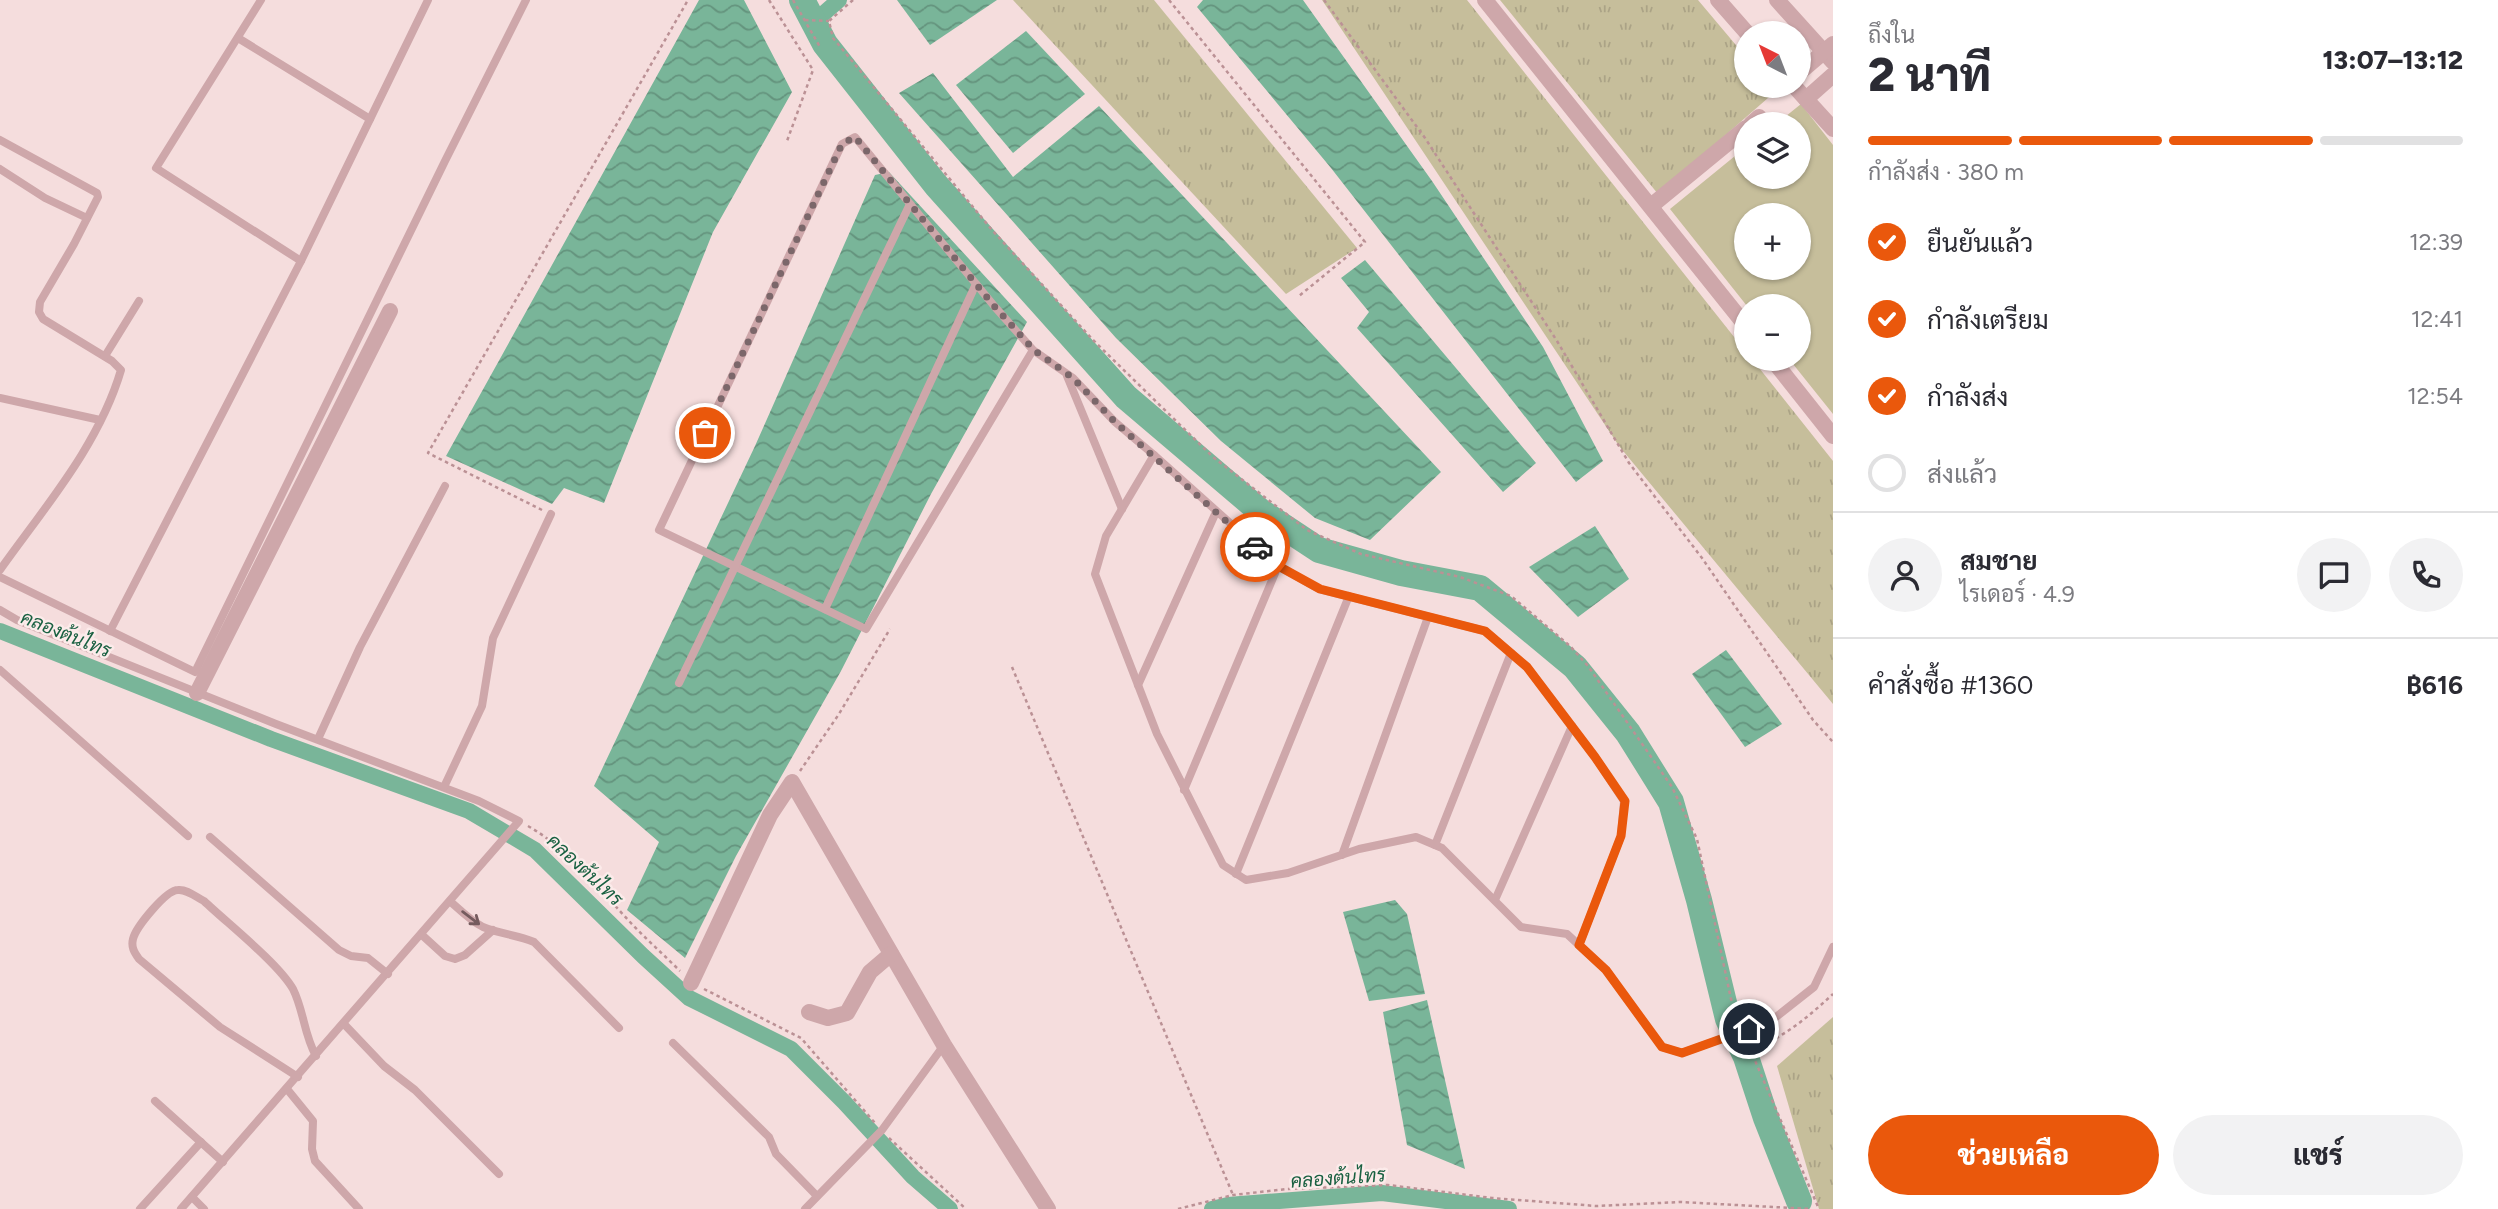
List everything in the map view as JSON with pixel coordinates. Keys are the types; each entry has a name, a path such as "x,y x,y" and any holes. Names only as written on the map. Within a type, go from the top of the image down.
{"street":[{"path":"1485,0 1734,311"},
{"path":"1717,0 1736,21"},
{"path":"1777,0 1830,53 1811,65"},
{"path":"1833,75 1806,99 1833,129"},
{"path":"1651,206 1734,138"},
{"path":"197,693 390,311"},
{"path":"1782,371 1833,436"},
{"path":"691,983 769,815 792,782 944,1045 1048,1209"},
{"path":"809,1012 828,1018 847,1013 870,972 891,954"}],"lane":[{"path":"261,0 156,168 302,261"},
{"path":"110,631 302,261 428,0"},
{"path":"0,577 195,672 526,0"},
{"path":"238,38 370,119"},
{"path":"1034,350 866,629 659,530 842,144 855,137 1034,350 1066,373 1115,422 1278,566 1320,589 1485,631 1527,667 1625,801 1621,836 1579,945"},
{"path":"0,140 97,193 98,197 40,302 39,312 43,319 105,356 121,370 88,445 0,570"},
{"path":"0,169 45,198 87,218"},
{"path":"679,682 910,204"},
{"path":"825,609 976,284"},
{"path":"105,356 139,301"},
{"path":"1066,373 1122,509"},
{"path":"0,398 100,420"},
{"path":"1154,455 1106,536 1095,574 1157,734 1223,865 1246,880 1288,873 1342,855 1416,837 1442,848 1521,927 1567,934 1606,970 1662,1047 1682,1053 1771,1021 1814,986 1833,947"},
{"path":"318,739 360,647 445,486"},
{"path":"1138,685 1216,512"},
{"path":"444,787 482,706 493,638 551,514"},
{"path":"1184,790 1278,566"},
{"path":"1236,874 1349,596"},
{"path":"0,610 17,621 197,693 479,801 519,822 181,1209"},
{"path":"1342,855 1428,617"},
{"path":"1435,845 1511,653"},
{"path":"0,670 188,836"},
{"path":"1495,900 1572,726"},
{"path":"210,837 339,950 351,956 368,957 388,974"},
{"path":"298,1077 220,1027 139,959 133,951 133,940 138,928 160,902 172,891 180,889 204,901 278,970 293,990 316,1056"},
{"path":"451,902 470,918 493,930 534,942 619,1028"},
{"path":"422,935 445,956 455,959 465,955 493,930"},
{"path":"344,1024 384,1066 415,1090 499,1174"},
{"path":"673,1043 769,1137 776,1154 817,1196"},
{"path":"805,1209 881,1131 944,1045"},
{"path":"287,1089 313,1121 312,1149 315,1161 359,1209"},
{"path":"155,1101 223,1162"},
{"path":"140,1209 201,1142"},
{"path":"192,1197 204,1209"}],"path":[{"path":"551,514 428,453 688,0"},
{"path":"769,0 813,70 787,141"},
{"path":"793,0 820,47"},
{"path":"806,20 829,21 853,0"},
{"path":"1169,0 1365,242 1299,296"},
{"path":"1324,0 1425,138 1557,341 1629,463 1702,558 1813,720 1833,742"},
{"path":"829,21 833,38 992,230 1093,340 1213,457 1307,530 1362,554 1460,577 1511,596 1579,656 1672,787 1697,839 1731,999 1740,1024"},
{"path":"792,782 839,715 890,629"},
{"path":"1012,667 1233,1195"},
{"path":"519,822 545,836 584,871 691,983 801,1038 881,1131 966,1209"},
{"path":"1750,1049 1766,1044 1799,1023 1833,994"},
{"path":"1745,1037 1819,1209"},
{"path":"1178,1209 1233,1195 1287,1189 1388,1185 1492,1198 1596,1206 1681,1202 1811,1209"}],"green space":[{"path":"1013,0 1154,0 1357,248 1286,294"},
{"path":"1322,0 1467,0 1734,337 1734,371 1762,371 1833,461 1833,704 1619,446"},
{"path":"1500,0 1698,0 1734,43 1734,98 1768,98 1752,112 1734,112 1734,128 1658,194"},
{"path":"1801,104 1807,112 1791,112"},
{"path":"1811,117 1833,145 1833,414 1799,371 1811,371 1811,294 1737,294 1670,209 1734,157 1734,189 1811,189"},
{"path":"1833,1017 1833,1209 1819,1209 1777,1066"}],"water":[{"path":"699,0 744,0 792,92 713,232 604,503 564,488 552,504 446,456"},
{"path":"897,0 997,0 930,45"},
{"path":"1203,0 1303,0 1432,181 1543,347 1603,461 1576,482 1331,168 1197,7"},
{"path":"1026,31 1085,94 1013,153 956,85"},
{"path":"933,73 1013,177 1099,106 1441,472 1370,540 1315,518 1221,441 1116,338 899,93"},
{"path":"889,172 1027,322 931,494 841,671 736,856 685,958 627,910 659,842 594,786 755,446 875,175"},
{"path":"1365,260 1536,463 1503,492 1357,328 1369,312 1341,278"},
{"path":"1595,526 1629,579 1578,617 1529,567"},
{"path":"1726,650 1782,724 1745,747 1692,674"},
{"path":"1395,900 1407,914 1425,994 1369,1001 1343,912"},
{"path":"1427,1000 1465,1169 1407,1145 1383,1012"}],"waterway":[{"path":"802,0 825,44 936,185 1126,397 1260,511 1319,550 1401,573 1480,588 1575,667 1628,733 1671,802 1699,900 1728,1019 1746,1057 1766,1118 1799,1201"},
{"path":"814,22 839,0"},
{"name":"คลองต้นไทร","path":"0,631 271,739 469,811 535,850 689,998 791,1049 913,1177 950,1209"},
{"name":"คลองต้นไทร","path":"1212,1209 1228,1205 1382,1193 1509,1209"}],"way so far":[{"path":"705,433 842,144 855,137 995,307 1034,350 1073,378 1115,422 1255,547"}],"route":[{"path":"1255,547 1271,562 1320,589 1485,631 1527,667 1625,801 1621,836 1579,945 1606,970 1662,1047 1682,1053 1749,1029"}]}
